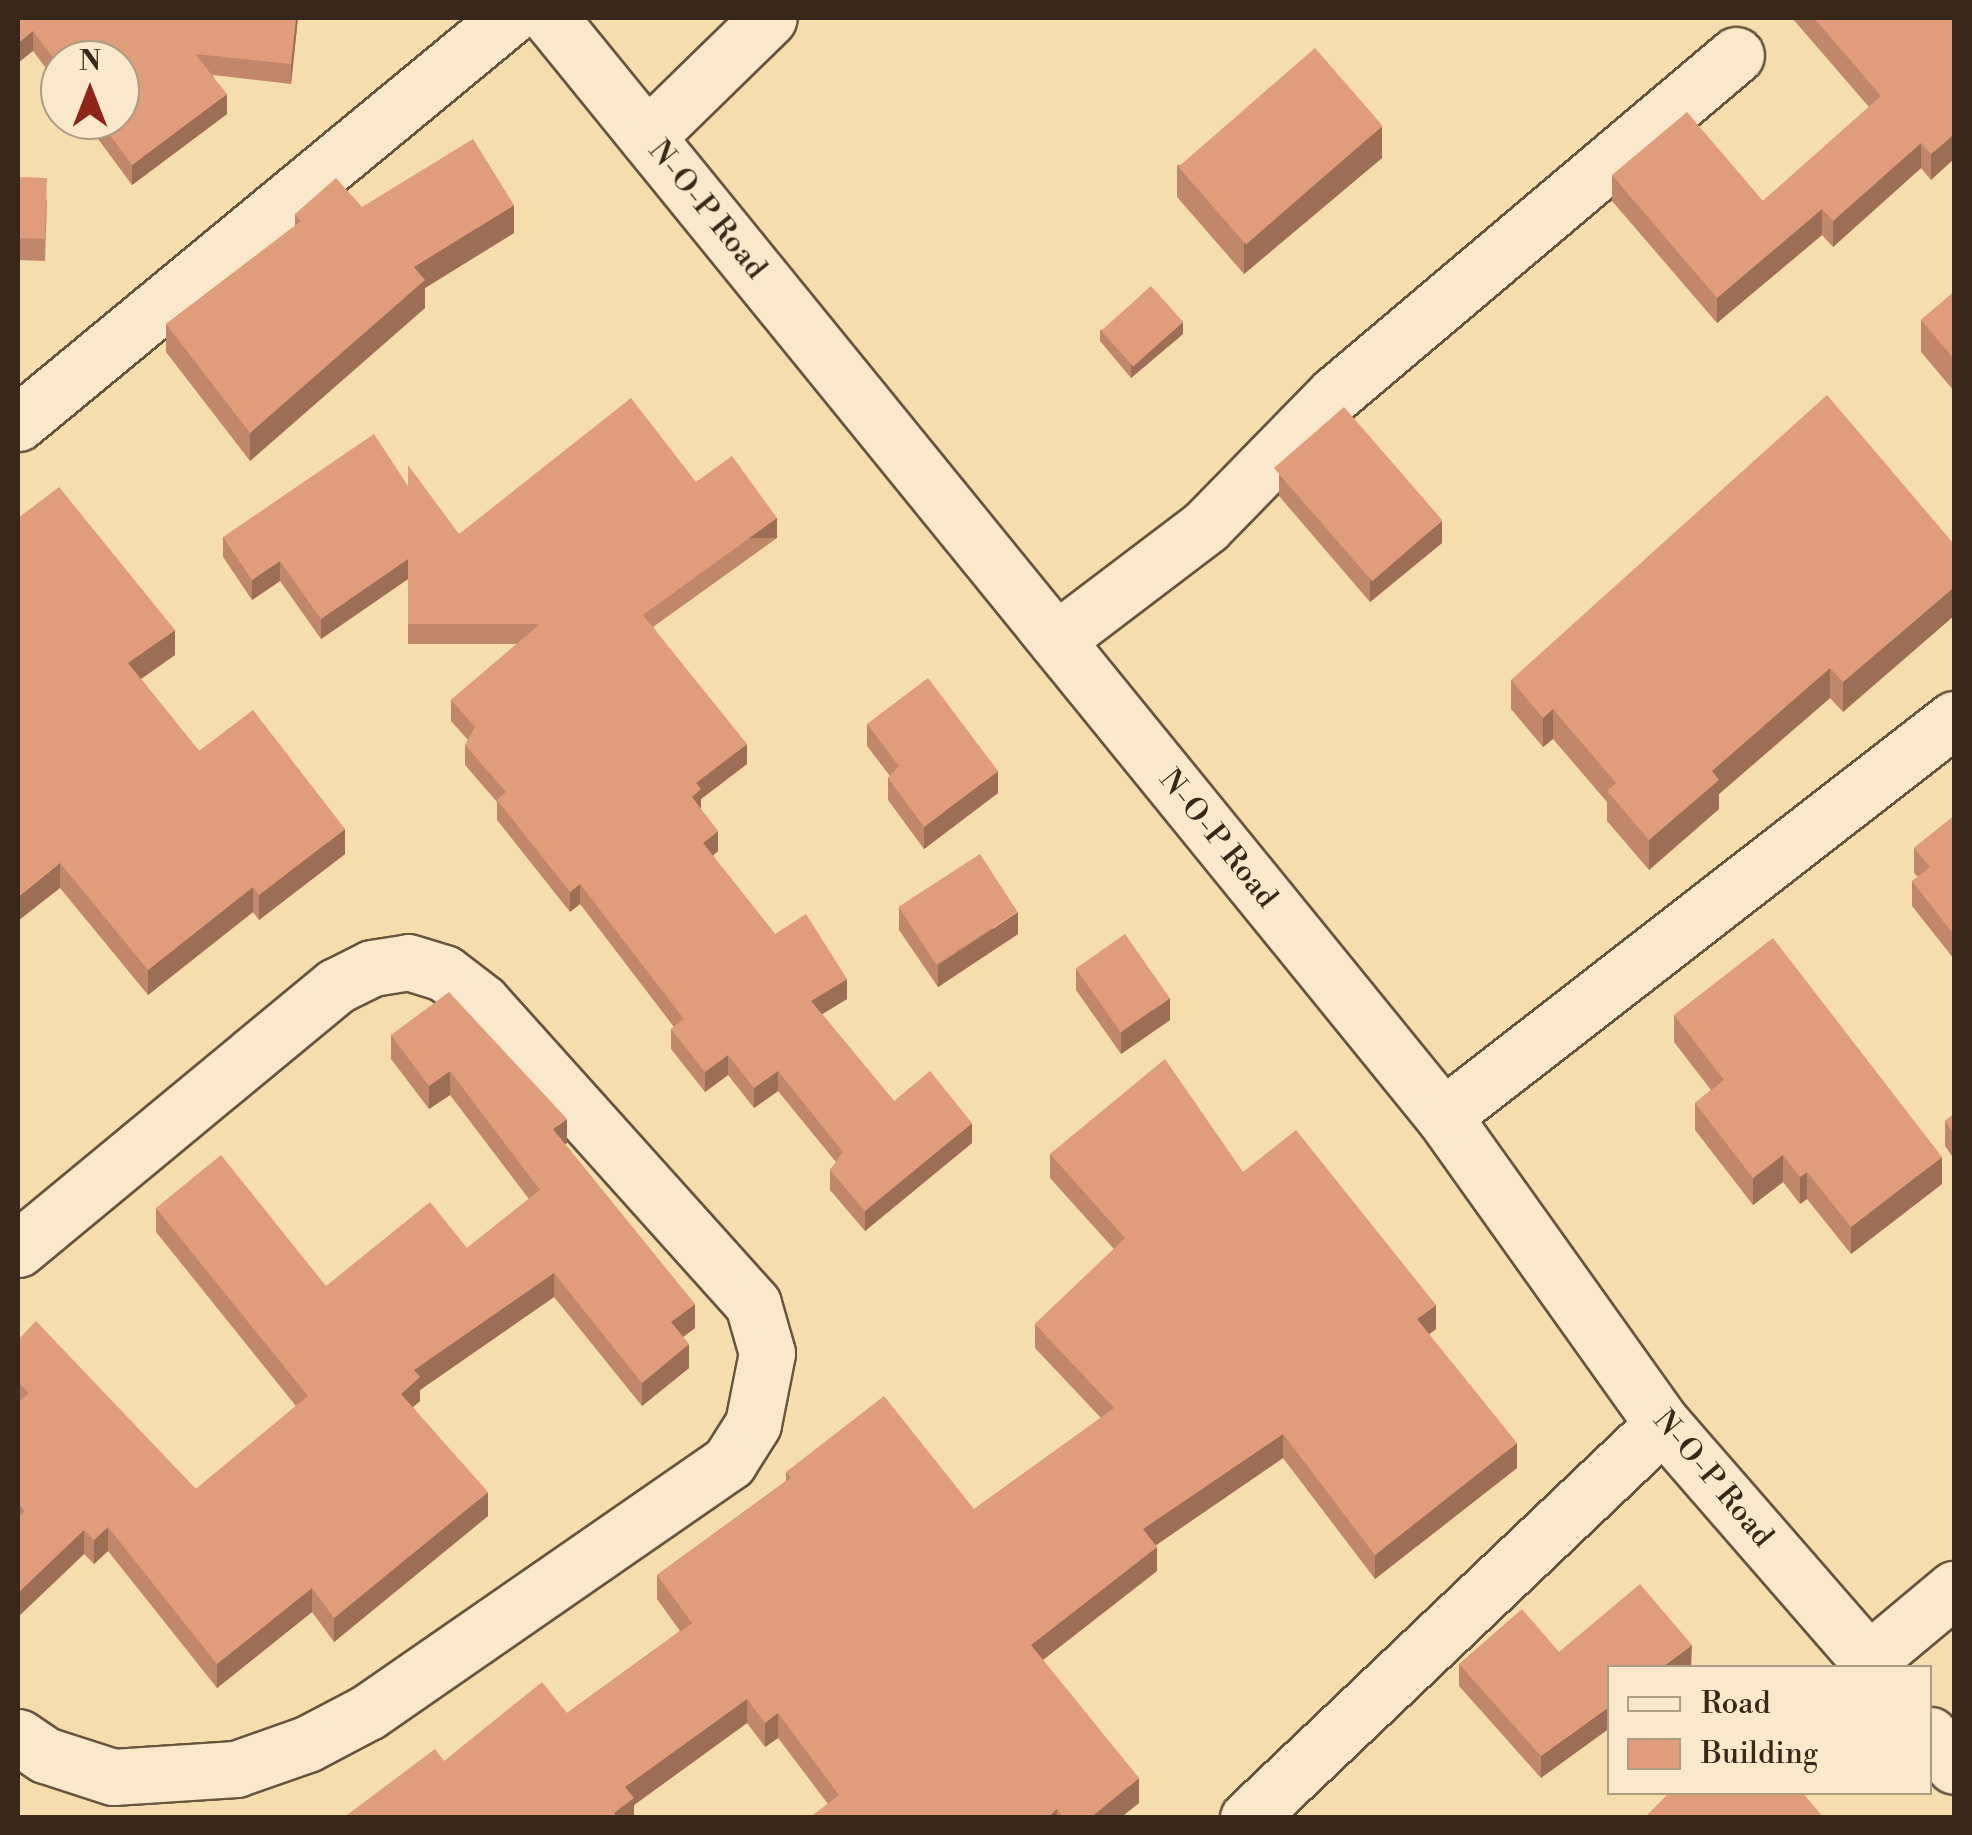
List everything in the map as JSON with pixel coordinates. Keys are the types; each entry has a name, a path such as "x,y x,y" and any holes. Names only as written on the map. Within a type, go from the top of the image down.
{"street":[{"path":"18,422 508,18"},
{"name":"N-O-P Road","path":"550,18 1443,1116 1664,1424 1872,1664"},
{"path":"647,137 769,18"},
{"path":"1056,640 1206,526 1335,394 1736,55"},
{"path":"1443,1116 1954,720"},
{"path":"18,1249 336,986 372,968 408,962 444,973 482,1002 753,1304 767,1354 753,1424 729,1462 368,1712 307,1744 236,1769 112,1777 45,1754 18,1737"},
{"path":"1248,1818 1664,1424"},
{"path":"1872,1664 1954,1589"},
{"path":"1932,1738 1954,1766"}],"building":[{"path":"18,18 296,18 291,64 195,54 227,94 132,165 114,140 140,140 140,40 40,40 33,31 18,43"},
{"path":"1814,18 1954,18 1954,134 1931,154 1921,143 1833,221 1822,209 1717,298 1612,175 1687,112 1763,201 1881,96"},
{"path":"1315,48 1383,126 1246,244 1178,167"},
{"path":"473,139 514,205 414,267 425,280 250,433 166,324 301,221 295,214 336,178 362,207"},
{"path":"18,177 47,178 45,239 18,238"},
{"path":"1151,286 1183,322 1133,367 1101,331"},
{"path":"1954,292 1954,359 1921,320"},
{"path":"1827,395 1954,544 1954,587 1843,682 1830,668 1712,771 1719,780 1649,840 1607,791 1616,783 1553,709 1543,718 1511,680"},
{"path":"631,398 696,482 732,456 777,518 643,615 747,744 696,783 701,789 692,797 718,831 703,843 775,934 806,914 847,979 811,1001 894,1101 930,1071 972,1123 865,1211 830,1170 843,1152 778,1071 754,1088 728,1055 705,1072 671,1029 684,1019 580,884 570,892 497,800 506,792 465,745 475,727 451,700 540,624 408,624 408,559 321,619 280,561 252,580 223,537 374,434 408,486 408,465 459,534"},
{"path":"1344,407 1442,520 1372,581 1274,468"},
{"path":"59,487 175,630 128,663 199,751 253,710 345,829 259,895 253,887 148,970 60,863 18,897 18,518"},
{"path":"928,678 998,771 924,827 888,778 899,766 867,724"},
{"path":"1954,816 1954,935 1912,881 1930,867 1914,848"},
{"path":"980,854 1018,912 936,965 899,907"},
{"path":"1125,934 1170,998 1121,1032 1076,968"},
{"path":"1773,938 1942,1157 1851,1227 1807,1172 1800,1177 1783,1155 1753,1178 1695,1103 1724,1080 1674,1015"},
{"path":"449,992 567,1119 553,1129 695,1304 671,1322 689,1344 642,1383 554,1273 414,1370 420,1377 401,1394 488,1492 334,1618 312,1588 217,1664 108,1527 94,1540 84,1530 20,1591 18,1518 25,1511 18,1503 18,1403 29,1393 18,1382 18,1340 36,1321 196,1489 308,1396 156,1208 221,1155 326,1286 430,1202 467,1248 540,1190 450,1071 429,1086 391,1035"},
{"path":"1165,1059 1243,1172 1296,1130 1436,1305 1417,1319 1517,1443 1375,1555 1283,1434 1143,1529 1157,1547 1031,1645 1139,1778 1090,1818 1064,1818 1057,1809 1047,1818 809,1818 839,1795 778,1713 765,1723 747,1699 625,1787 634,1798 614,1813 617,1818 343,1818 435,1749 444,1761 542,1682 567,1713 692,1623 657,1575 791,1478 786,1472 884,1396 974,1509 1114,1408 1035,1324 1125,1238 1050,1154"},
{"path":"1954,1114 1954,1134 1945,1121"},
{"path":"1640,1584 1692,1645 1665,1665 1607,1665 1607,1708 1541,1756 1459,1664 1522,1609 1559,1652"},
{"path":"1667,1795 1805,1795 1824,1818 1644,1818"}]}
